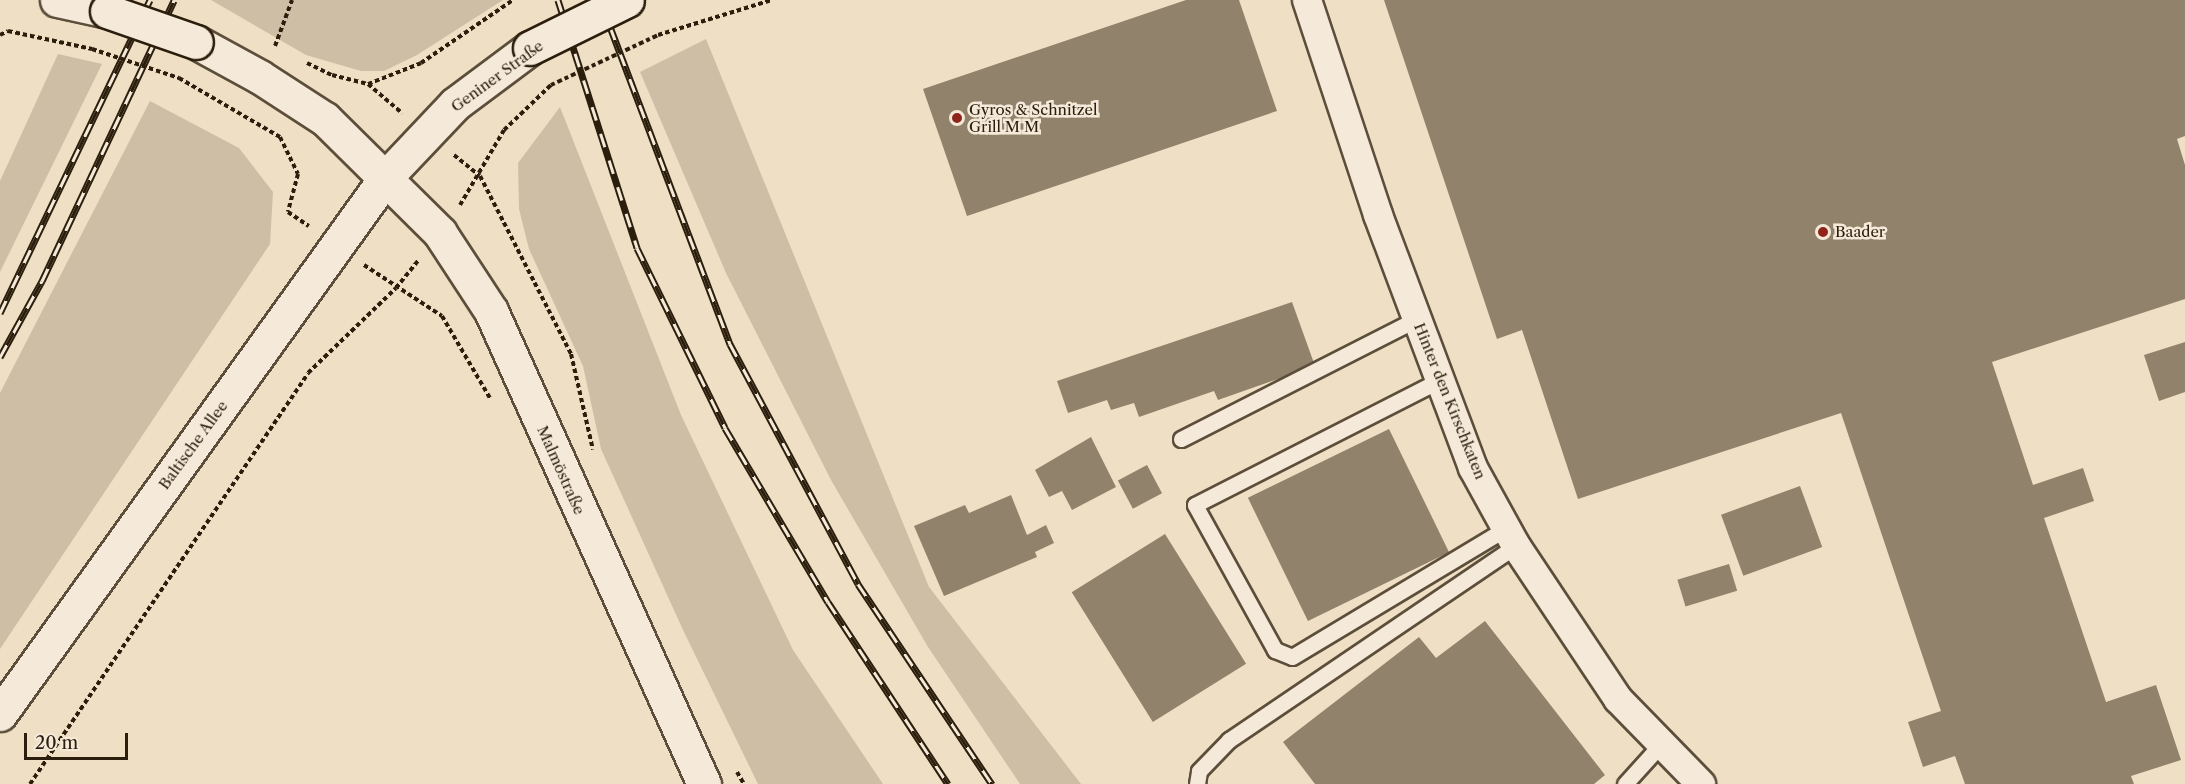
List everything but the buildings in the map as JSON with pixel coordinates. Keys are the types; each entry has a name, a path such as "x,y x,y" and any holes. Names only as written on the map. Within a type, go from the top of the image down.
{"main road":[{"name":"Malmöstraße","path":"57,0 107,11 196,42 260,77 325,119 440,233 490,311 704,784"},
{"name":"Geniner Straße","path":"386,177 455,104 530,48 627,0"},
{"name":"Baltische Allee","path":"0,714 386,177"}],"street":[{"name":"Hinter den Kirschkaten","path":"1307,0 1417,319 1473,468 1511,537 1618,699 1701,784"}],"lane":[{"path":"1181,440 1417,319"},
{"path":"1440,380 1195,505 1275,650 1292,657 1511,537"},
{"path":"1197,784 1199,771 1229,740 1511,537"},
{"path":"1625,784 1662,743"}],"path":[{"path":"260,77 292,0"},
{"path":"368,84 421,63 513,0"},
{"path":"598,461 571,354 480,176 504,130 551,85 658,35 772,0"},
{"path":"0,35 8,31 92,49 179,78 280,137 298,174 288,212 396,288 442,316 494,408"},
{"path":"30,784 308,373 396,288"},
{"path":"733,764 744,784"}],"shaded area":[{"path":"211,0 503,0 417,55 384,71 361,71 306,55"},
{"path":"706,39 929,587 1081,784 1020,784 928,647 831,480 726,273 640,72"},
{"path":"58,54 102,64 0,272 0,181"},
{"path":"150,101 239,148 273,192 270,244 0,649 0,393"},
{"path":"560,107 681,415 793,650 883,784 758,784 683,630 601,449 583,366 529,249 519,209 518,163"}],"railway":[{"path":"0,313 150,0"},
{"path":"0,357 42,281 174,0"},
{"path":"558,0 637,248 725,428 828,602 948,784"},
{"path":"600,0 730,344 858,584 992,784"}],"place":[{"name":"Gyros & Schnitzel Grill M M","path":"957,118"},
{"name":"Baader","path":"1823,232"}]}
